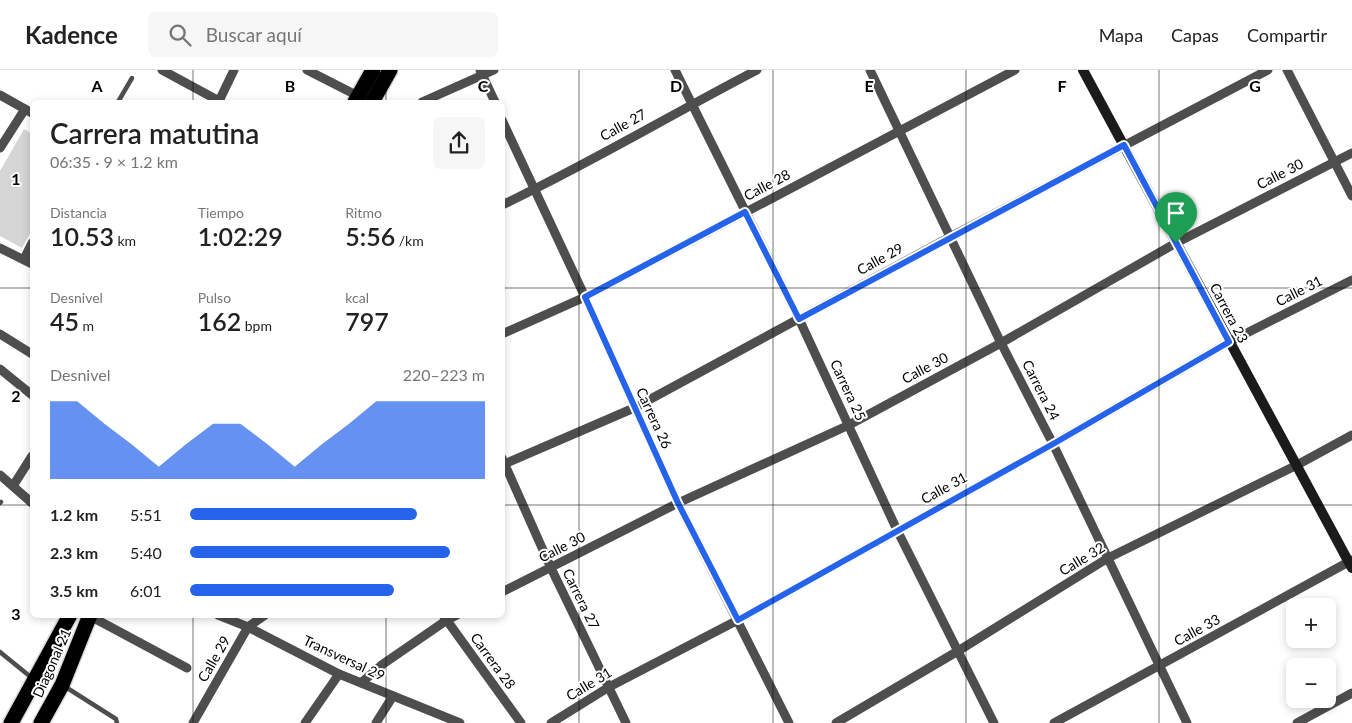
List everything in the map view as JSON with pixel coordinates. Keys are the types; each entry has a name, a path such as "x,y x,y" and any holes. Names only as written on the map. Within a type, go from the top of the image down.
{"highway":[{"path":"361,100 373,70"},
{"path":"361,100 390,70"},
{"name":"Diagonal 21","path":"17,721 34,680 68,618"},
{"name":"Diagonal 21","path":"41,723 62,685 89,618"}],"street":[{"path":"162,70 216,100"},
{"path":"221,100 234,70"},
{"path":"307,70 361,100"},
{"path":"426,100 481,73 494,70"},
{"name":"Carrera 25","path":"675,70 799,319 897,530 994,723"},
{"name":"Calle 27","path":"505,204 534,190 757,70"},
{"name":"Carrera 24","path":"870,70 1187,723"},
{"name":"Calle 28","path":"505,333 585,297 1015,70"},
{"name":"Carrera 23","path":"1084,70 1229,342 1351,563"},
{"name":"Calle 29","path":"505,461 634,408 950,237 1268,70"},
{"path":"1287,70 1352,196"},
{"path":"481,73 493,100"},
{"path":"0,96 28,111 0,148"},
{"name":"Carrera 26","path":"505,127 585,297 678,503 789,723"},
{"name":"Calle 30","path":"505,591 678,503 849,425 1001,343 1176,243 1352,153"},
{"path":"24,259 30,247"},
{"path":"0,248 30,263"},
{"name":"Calle 31","path":"551,723 609,686 738,620 1053,444 1229,342 1352,280"},
{"path":"0,334 30,353"},
{"path":"0,369 30,393"},
{"name":"Calle 32","path":"836,723 958,651 1108,558 1297,465 1352,435"},
{"path":"13,486 30,459"},
{"name":"Carrera 27","path":"505,466 551,568 626,723"},
{"path":"0,475 30,501"},
{"name":"Calle 33","path":"1054,723 1351,563"},
{"path":"95,618 187,668"},
{"name":"Transversal 29","path":"226,618 248,627 339,674 458,723"},
{"name":"Calle 29","path":"193,723 248,627 261,618"},
{"path":"361,683 383,664 445,618"},
{"name":"Carrera 28","path":"445,618 522,723"},
{"path":"305,723 339,674"},
{"path":"1297,723 1352,693"},
{"path":"376,723 393,696"}],"lane":[{"path":"119,100 132,78"},
{"path":"0,652 34,680"},
{"path":"62,685 116,719 117,723"}],"shaded area":[{"path":"24,129 30,133 30,234 22,248 0,236 0,171"}],"route":[{"path":"1124,145 1176,243 1229,342 1053,444 738,620 678,503 585,297 745,212 799,319 1124,145"}]}
